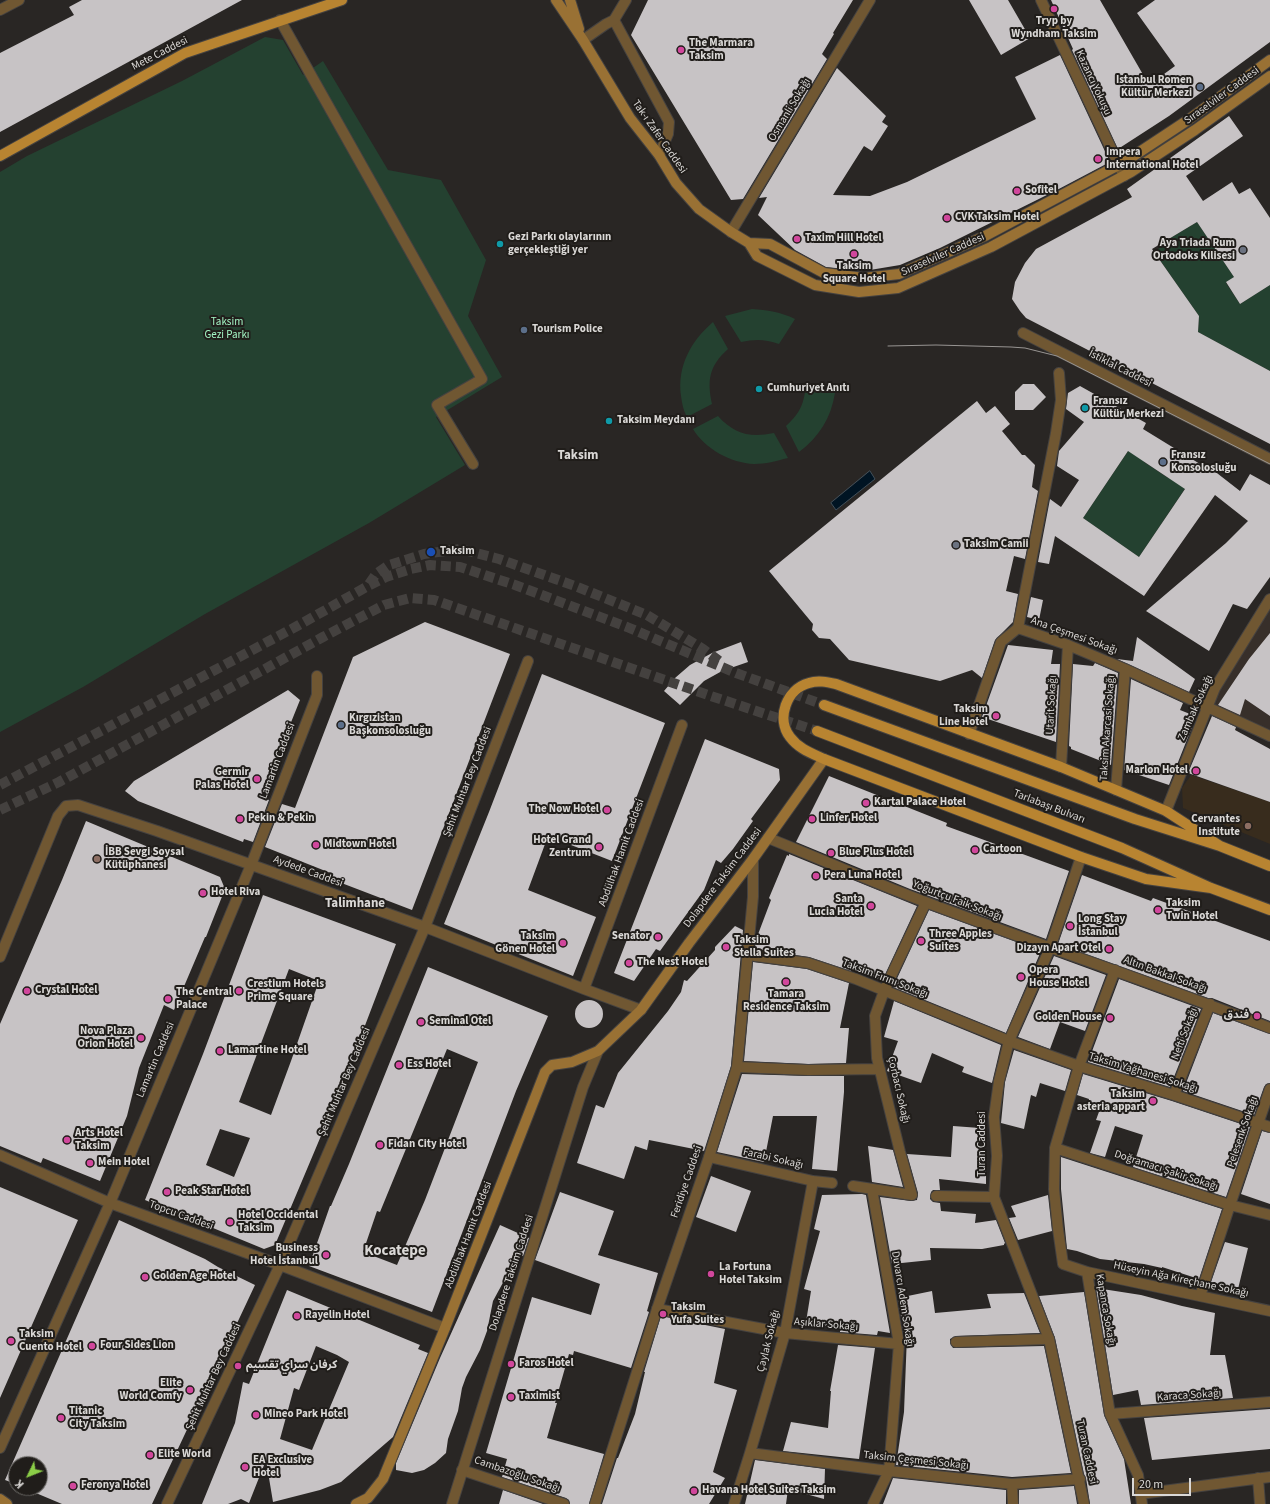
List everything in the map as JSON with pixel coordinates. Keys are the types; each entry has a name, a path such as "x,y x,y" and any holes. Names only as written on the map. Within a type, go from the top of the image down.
{"main road":[{"name":"Mete Caddesi","path":"0,156 185,52 330,2 342,0"},
{"path":"556,0 583,40"},
{"path":"570,0 583,40"},
{"name":"Tak-ı Zafer Caddesi","path":"583,40 630,118 659,155 676,183 699,209 749,243"},
{"name":"Sıraselviler Caddesi","path":"749,243 770,244 824,273 864,278 899,274 985,236 1118,165 1188,120 1270,60"},
{"name":"Sıraselviler Caddesi","path":"749,243 757,256 815,285 859,292 898,288 991,247 1124,176 1195,130 1270,76"},
{"path":"1211,888 1146,879 1080,857 824,759 805,751 789,736 783,718 784,709 787,700 794,691 808,683 820,681 836,684 1061,767 1166,811 1220,846"},
{"name":"Tarlabaşı Bulvarı","path":"824,705 1135,819 1220,846 1270,866"},
{"name":"Tarlabaşı Bulvarı","path":"817,731 1122,848 1211,888 1270,910"},
{"name":"Dolapdere Taksim Caddesi","path":"641,1010 768,838 824,759"},
{"name":"Abdülhak Hamit Caddesi","path":"356,1504 368,1498 383,1479 445,1328 545,1072 552,1066 572,1062 598,1051 641,1010"},
{"path":"0,1499 7,1504"}],"street":[{"path":"0,10 19,0"},
{"path":"583,40 614,20 626,0"},
{"name":"Osmanli Sokağı","path":"731,232 870,0"},
{"name":"Kazancı Yokuşu","path":"1041,0 1124,176"},
{"path":"280,20 482,379 437,405 473,464"},
{"path":"614,20 669,122 668,134 659,155"},
{"name":"İstiklal Caddesi","path":"1023,333 1270,459"},
{"path":"1018,628 1056,433 1061,400 1059,373"},
{"name":"Zambak Sokağı","path":"1166,811 1215,688 1270,599"},
{"name":"Ana Çeşmesi Sokağı","path":"969,734 1001,642 1018,628 1068,645 1125,668 1270,736"},
{"name":"Utarit Sokağı","path":"1061,767 1068,645"},
{"name":"Şehit Muhtar Bey Caddesi","path":"167,1504 280,1265 425,927 528,661"},
{"name":"Taksim Akarcasi Sokağı","path":"1116,790 1125,668"},
{"name":"Lamartin Caddesi","path":"0,1448 110,1203 251,865 317,695 317,676"},
{"name":"Abdülhak Hamit Caddesi","path":"584,990 682,725"},
{"name":"Aydede Caddesi","path":"0,957 58,816 66,806 78,805 157,831 425,927 584,990 641,1010"},
{"name":"Yoğurtçu Faik Sokağı","path":"768,838 926,902 1050,948"},
{"name":"Turan Caddesi","path":"1080,857 1050,948 1009,1042 999,1081 994,1117 997,1156 994,1197 1049,1339 1080,1479 1084,1504"},
{"name":"Feridiye Caddesi","path":"595,1504 657,1309 709,1157 737,1067 753,897 753,858"},
{"name":"Çorbacı Sokağı","path":"872,1189 912,1195 877,1058 875,1016 884,991 926,902"},
{"name":"Altın Bakkal Sokağı","path":"1050,948 1210,1004 1270,1028"},
{"name":"Taksim Fırını Sokağı","path":"748,955 808,963 856,979 1009,1042"},
{"name":"Kapanca Sokağı","path":"1115,970 1079,1066 1055,1148 1054,1189 1063,1264 1087,1272 1110,1414 1138,1475 1141,1499"},
{"name":"Nefti Sokağı","path":"1174,1095 1210,1004"},
{"name":"Taksim Yağhanesi Sokağı","path":"1009,1042 1270,1127"},
{"name":"Dolapdere Taksim Caddesi","path":"452,1504 583,1087 598,1051"},
{"path":"737,1067 808,1070 880,1070"},
{"name":"Pelesenk Sokağı","path":"1200,1296 1270,1089"},
{"name":"Doğramacı Şakir Sokağı","path":"1055,1148 1230,1205 1270,1215"},
{"name":"Topcu Caddesi","path":"0,1155 110,1203 280,1265 445,1328"},
{"name":"Farabi Sokağı","path":"709,1157 832,1183"},
{"name":"Çaylak Sokağı","path":"734,1504 784,1333 813,1180"},
{"path":"852,1186 872,1189"},
{"name":"Duvarcı Adem Sokağı","path":"872,1189 899,1344 889,1471 873,1504"},
{"path":"936,1196 994,1197"},
{"name":"Hüseyin Ağa Kireçhane Sokağı","path":"1087,1272 1270,1311"},
{"name":"Aşıklar Sokağı","path":"657,1309 784,1333 899,1344"},
{"path":"956,1342 1049,1339"},
{"name":"Karaca Sokağı","path":"1110,1414 1270,1402"},
{"name":"Taksim Çeşmesi Sokağı","path":"750,1453 889,1471 1012,1484 1080,1479"},
{"name":"Cambazoğlu Sokağı","path":"462,1470 564,1504"},
{"path":"1141,1499 1270,1477"},
{"path":"1258,1478 1260,1504"},
{"path":"1012,1484 1013,1504"}],"shaded area":[{"path":"1270,599 1270,738 1207,706"},
{"name":"Cervantes Institute","path":"1191,775 1270,802 1270,844 1183,808 1182,788"}],"green space":[{"name":"Taksim Gezi Parkı","path":"265,37 283,40 303,75 323,61 388,170 441,180 486,260 468,316 502,377 436,417 465,465 369,523 205,614 83,687 0,732 0,172 27,156 182,81"},
{"path":"1197,222 1234,277 1226,283 1240,304 1270,285 1270,371 1198,332 1199,316 1155,253 1164,242"},
{"path":"752,309 774,312 795,319 779,344 760,340 741,342 725,316"},
{"path":"713,322 728,349 717,361 711,374 710,395 712,404 687,417 681,396 681,374 687,355 692,346 705,329"},
{"path":"805,392 835,393 830,411 823,426 812,440 799,452 786,426 799,411"},
{"path":"718,416 736,431 750,435 774,433 788,458 767,463 754,464 736,461 719,454 704,443 693,429"},
{"path":"1137,438 1153,449 1144,462 1168,478 1178,464 1194,475 1139,557 1083,518"}],"water":[{"path":"870,471 875,479 836,510 831,503"}],"building":[{"path":"82,0 242,0 0,132 0,53 74,15 69,7"},
{"path":"648,0 853,0 822,54 827,59 743,199 731,200 631,35"},
{"path":"969,0 1008,0 1030,38 1001,55"},
{"path":"1051,0 1100,0 1149,85 1175,66 1137,13 1155,0 1270,0 1270,42 1169,116 1118,149 1072,50 1073,49"},
{"path":"1060,55 1110,162 940,248 900,265 864,271 826,267 795,250 758,215 767,197 759,198 837,68 886,116 882,122 888,126 872,151 864,146 833,195 870,196 907,182 1036,119 1015,77"},
{"path":"1229,116 1243,136 1186,176 1203,201 1232,182 1239,194 1250,188 1270,218 1270,285 1240,304 1226,282 1234,277 1197,222 1152,249 1199,316 1198,332 1270,371 1270,444 1026,318 1012,299 1015,282 1025,263 1036,249 1132,197 1127,189"},
{"path":"1023,384 1034,384 1046,397 1033,410 1015,410 1015,392"},
{"path":"1080,386 1146,423 1143,429 1200,464 1204,463 1240,491 1250,474 1270,485 1270,577 1247,609 1233,604 1209,651 1146,611 1226,543 1248,521 1215,495 1144,596 1055,536 1049,564 1038,562 1050,499 1061,507 1079,480 1057,466 1059,451 1084,422 1066,409 1068,393","holes":["1128,451 1185,489 1139,557 1083,518"]},
{"name":"Taksim Camii","path":"977,401 986,413 995,406 1010,424 1002,431 1022,455 1025,455 1035,465 1032,487 1038,491 1025,559 1014,556 1006,591 1018,594 1013,622 995,640 982,678 972,670 940,681 849,660 830,639 819,638 812,630 813,624 769,571"},
{"path":"1031,597 1043,600 1039,620 1027,617"},
{"path":"425,622 510,654 412,910 331,879 333,874 265,847 282,804 295,808 353,657"},
{"path":"1270,633 1270,716 1245,699 1240,715 1218,705 1249,659"},
{"path":"1137,637 1195,679 1189,692 1117,659 1133,661"},
{"path":"741,642 748,662 722,671 704,681 680,705 664,691 675,678 690,665 712,653"},
{"path":"1008,645 1053,650 1051,664 1060,664 1056,742 982,717"},
{"path":"1095,663 1118,673 1111,765 1071,749 1069,746 1073,664 1093,666"},
{"path":"542,674 665,723 612,861 548,836 528,890 596,917 573,976 444,924"},
{"path":"1131,679 1183,703 1180,710 1190,714 1186,723 1192,727 1169,785 1124,770"},
{"path":"288,690 300,700 261,797 269,800 253,842 244,839 243,842 138,801 125,791 134,781"},
{"path":"1212,716 1236,727 1235,730 1270,749 1270,802 1188,773"},
{"path":"705,739 779,769 780,780 751,819 753,821 733,849 721,863 716,860 704,890 660,951 656,949 634,981 614,973"},
{"path":"829,776 947,823 946,826 1069,871 1046,939 910,889 796,842"},
{"path":"86,821 220,877 225,889 174,1010 164,1005 139,1068 127,1116 100,1181 43,1158 41,1163 0,1146 0,1024"},
{"path":"789,854 917,906 882,981 852,966 851,971 809,957 755,949 756,937 771,900 769,898 787,855 789,856"},
{"path":"1082,875 1151,901 1153,898 1270,941 1270,1021 1212,998 1208,998 1058,944"},
{"path":"263,895 396,944 342,1086 275,1245 264,1249 145,1200 203,1054","holes":["289,969 319,981 271,1115 239,1102","220,1129 250,1138 234,1177 206,1165"]},
{"path":"929,910 1041,951 1006,1033 893,987"},
{"path":"735,926 743,930 731,1066 704,1151 649,1140 647,1150 635,1146 624,1179 577,1163 596,1105 604,1108 618,1073 668,1011 681,992 684,980 687,981 715,950 715,947"},
{"path":"1054,956 1106,975 1085,1031 1060,1022 1050,1049 1018,1037"},
{"path":"753,962 807,969 849,983 840,1028 849,1028 846,1063 808,1064 744,1061"},
{"path":"428,967 548,1016 516,1091 432,1312 309,1266 330,1206 349,1164","holes":["447,1049 478,1062 425,1200 397,1265 363,1252 377,1211 380,1212"]},
{"path":"1119,979 1201,1009 1170,1087 1088,1062"},
{"path":"589,1000 599,1004 603,1014 599,1024 589,1028 579,1024 575,1014 579,1004"},
{"path":"894,1001 1001,1045 992,1083 962,1072 964,1067 932,1053 921,1083 887,1071 898,1041 884,1037"},
{"path":"1213,1013 1270,1034 1270,1083 1266,1084 1264,1087 1254,1115 1183,1091"},
{"path":"1014,1050 1071,1070 1065,1091 1040,1083 1036,1097 1031,1095 1024,1129 1001,1123 1005,1082"},
{"path":"742,1074 844,1076 837,1171 812,1169 817,1116 773,1116 764,1162 717,1152"},
{"path":"1083,1074 1250,1127 1226,1197 1133,1167 1143,1135 1115,1126 1105,1157 1090,1153 1101,1121 1096,1120 1100,1109 1088,1105 1089,1099 1077,1095"},
{"path":"953,1126 980,1128 978,1159 986,1160 986,1184 939,1179 940,1190 933,1190 931,1192 930,1199 933,1202 940,1203 941,1211 976,1214 975,1223 996,1220 1005,1243 1004,1245 982,1249 930,1248 931,1260 892,1264 880,1197 911,1201 917,1200 918,1193 907,1154 951,1157"},
{"path":"1262,1131 1270,1133 1270,1204 1241,1194"},
{"path":"868,1146 893,1150 903,1187 872,1182"},
{"path":"1061,1157 1222,1209 1199,1279 1162,1267 1100,1259 1067,1249 1061,1189"},
{"path":"711,1176 751,1191 736,1232 696,1217"},
{"path":"0,1187 78,1220 0,1398"},
{"path":"560,1192 614,1211 598,1255 658,1273 647,1311 649,1312 631,1368 574,1351 573,1355 569,1354 547,1438 604,1454 589,1504 570,1504 569,1500 566,1498 502,1477 507,1459 486,1453 532,1297 591,1315 600,1284 535,1260"},
{"path":"822,1195 866,1195 890,1333 878,1331 877,1335 840,1332 840,1328 806,1322 811,1291 804,1289 820,1231 814,1229"},
{"path":"1048,1195 1052,1231 1018,1240 1009,1218 1016,1217 1011,1206"},
{"path":"119,1220 205,1259 255,1285 152,1504 62,1504 43,1496 48,1496 48,1456 16,1456"},
{"path":"500,1225 529,1238 523,1256 515,1253 506,1277 493,1301 487,1331 480,1350 462,1388 458,1411 448,1439 446,1453 424,1470 412,1473 396,1470 396,1463 440,1358"},
{"path":"1225,1242 1248,1248 1238,1289 1211,1282"},
{"path":"1096,1288 1141,1295 1215,1313 1210,1355 1225,1355 1233,1398 1141,1405 1138,1390 1113,1395"},
{"path":"287,1290 420,1345 418,1349 428,1353 393,1437 341,1482 320,1490 273,1502 266,1460 249,1503 241,1499 228,1504 202,1504 235,1423 243,1382 249,1384","holes":["316,1346 349,1362 312,1450 280,1439 294,1388 299,1390"]},
{"path":"932,1291 935,1313 991,1308 987,1294 1024,1293 1040,1333 956,1336 950,1339 950,1343 953,1348 1044,1346 1071,1473 1012,1477 896,1465 904,1412 907,1335 904,1335 898,1298"},
{"path":"1084,1292 1104,1415 1124,1459 1131,1504 1090,1504 1086,1478 1055,1338 1039,1296"},
{"path":"661,1316 725,1329 714,1383 737,1390 713,1472 725,1478 709,1504 602,1504 617,1458 635,1414 644,1372"},
{"path":"838,1345 875,1348 859,1459 783,1451 791,1422 828,1428 830,1391"},
{"path":"1270,1409 1270,1449 1152,1460 1144,1418"},
{"path":"755,1460 825,1469 824,1499 788,1489 786,1504 745,1504"},
{"path":"8,1473 8,1481 5,1480"},
{"path":"893,1478 1006,1490 1006,1504 883,1504"},
{"path":"1074,1486 1077,1504 1019,1504 1019,1490"},
{"path":"503,1490 543,1504 499,1504"}],"tunnel":[{"path":"369,584 376,574 389,565 424,554 460,549 499,559 575,586 647,615 703,649 722,663"},
{"path":"0,785 299,625 368,586 386,577 430,565 460,567 515,585 627,627 736,673 824,705"},
{"path":"0,810 59,782 384,605 410,598 434,600 817,731"}],"tram line":[{"path":"888,346 936,345 1011,347 1025,348 1057,356 1270,464"}],"place":[{"name":"Tryp by Wyndham Taksim","path":"1054,9"},
{"name":"The Marmara Taksim","path":"681,50"},
{"name":"Istanbul Romen Kültür Merkezi","path":"1200,87"},
{"name":"Impera International Hotel","path":"1098,159"},
{"name":"Sofitel","path":"1017,191"},
{"name":"CVK Taksim Hotel","path":"947,218"},
{"name":"Taxim Hill Hotel","path":"797,239"},
{"name":"Gezi Parkı olaylarının gerçekleştiği yer","path":"500,244"},
{"name":"Aya Triada Rum Ortodoks Kilisesi","path":"1243,250"},
{"name":"Taksim Square Hotel","path":"854,254"},
{"name":"Tourism Police","path":"524,330"},
{"name":"Cumhuriyet Anıtı","path":"759,389"},
{"name":"Fransız Kültür Merkezi","path":"1085,408"},
{"name":"Taksim Meydanı","path":"609,421"},
{"name":"Fransız Konsolosluğu","path":"1163,462"},
{"name":"Taksim Camii","path":"956,545"},
{"name":"Taksim","path":"431,552"},
{"name":"Taksim Line Hotel","path":"996,716"},
{"name":"Kırgızistan Başkonsolosluğu","path":"341,725"},
{"name":"Marlon Hotel","path":"1196,771"},
{"name":"Germir Palas Hotel","path":"257,779"},
{"name":"Kartal Palace Hotel","path":"866,803"},
{"name":"The Now Hotel","path":"607,810"},
{"name":"Pekin & Pekin","path":"240,819"},
{"name":"Linfer Hotel","path":"812,819"},
{"name":"Cervantes Institute","path":"1248,826"},
{"name":"Midtown Hotel","path":"316,845"},
{"name":"Hotel Grand Zentrum","path":"599,847"},
{"name":"Cartoon","path":"975,850"},
{"name":"Blue Plus Hotel","path":"831,853"},
{"name":"İBB Sevgi Soysal Kütüphanesi","path":"97,859"},
{"name":"Pera Luna Hotel","path":"816,876"},
{"name":"Hotel Riva","path":"203,893"},
{"name":"Santa Lucia Hotel","path":"871,906"},
{"name":"Taksim Twin Hotel","path":"1158,910"},
{"name":"Long Stay İstanbul","path":"1070,926"},
{"name":"Senator","path":"658,937"},
{"name":"Three Apples Suites","path":"921,941"},
{"name":"Taksim Gönen Hotel","path":"563,943"},
{"name":"Taksim Stella Suites","path":"726,947"},
{"name":"Dizayn Apart Otel","path":"1109,949"},
{"name":"The Nest Hotel","path":"629,963"},
{"name":"Opera House Hotel","path":"1021,977"},
{"name":"Tamara Residence Taksim","path":"786,982"},
{"name":"Crystal Hotel","path":"27,991"},
{"name":"Crestium Hotels Prime Square","path":"239,991"},
{"name":"The Central Palace","path":"168,999"},
{"name":"فندق","path":"1257,1016"},
{"name":"Golden House","path":"1110,1018"},
{"name":"Seminal Otel","path":"421,1022"},
{"name":"Nova Plaza Orion Hotel","path":"141,1038"},
{"name":"Lamartine Hotel","path":"220,1051"},
{"name":"Ess Hotel","path":"399,1065"},
{"name":"Taksim asteria appart","path":"1153,1101"},
{"name":"Arts Hotel Taksim","path":"67,1140"},
{"name":"Fidan City Hotel","path":"380,1145"},
{"name":"Mein Hotel","path":"90,1163"},
{"name":"Peak Star Hotel","path":"167,1192"},
{"name":"Hotel Occidental Taksim","path":"230,1222"},
{"name":"Business Hotel İstanbul","path":"326,1255"},
{"name":"La Fortuna Hotel Taksim","path":"711,1274"},
{"name":"Golden Age Hotel","path":"145,1277"},
{"name":"Taksim Yufa Suites","path":"663,1314"},
{"name":"Rayelin Hotel","path":"297,1316"},
{"name":"Taksim Cuento Hotel","path":"11,1341"},
{"name":"Four Sides Lion","path":"92,1346"},
{"name":"Faros Hotel","path":"511,1364"},
{"name":"كرفان سراي تقسيم","path":"238,1366"},
{"name":"Elite World Comfy","path":"190,1390"},
{"name":"Taximist","path":"511,1397"},
{"name":"Mineo Park Hotel","path":"256,1415"},
{"name":"Titanic City Taksim","path":"61,1418"},
{"name":"Elite World","path":"150,1455"},
{"name":"EA Exclusive Hotel","path":"245,1467"},
{"name":"Feronya Hotel","path":"73,1486"},
{"name":"Havana Hotel Suites Taksim","path":"694,1491"}],"district":[{"name":"Taksim","path":"578,456"},
{"name":"Talimhane","path":"355,904"},
{"name":"Kocatepe","path":"395,1252"}]}
